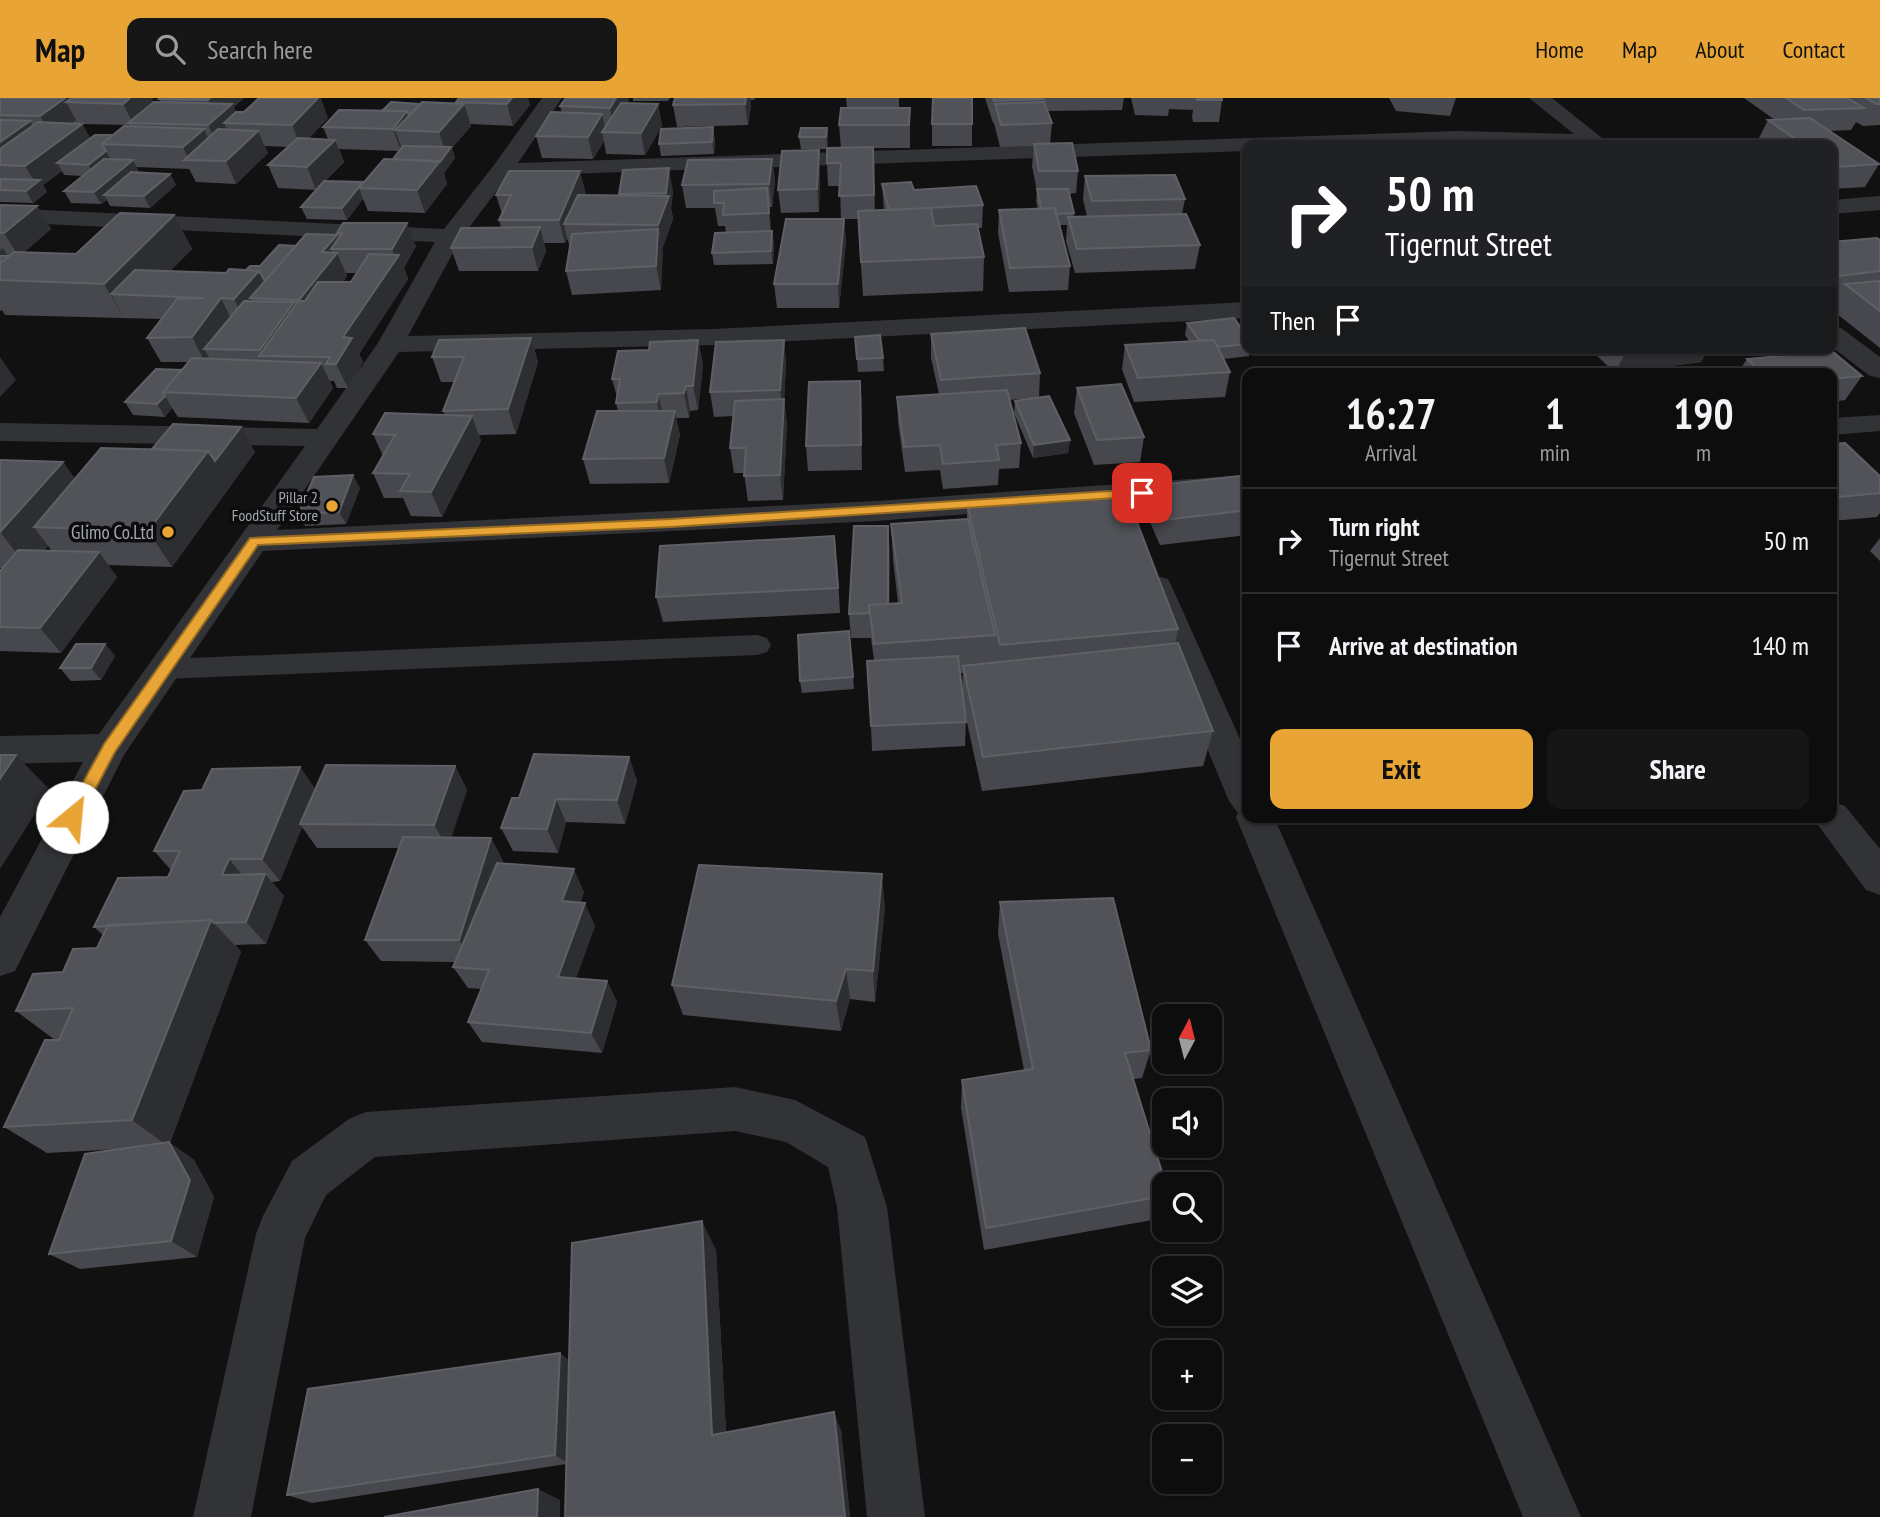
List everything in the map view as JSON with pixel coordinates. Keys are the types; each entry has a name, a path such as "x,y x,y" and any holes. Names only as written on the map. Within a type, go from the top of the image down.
{"street":[{"path":"0,958 109,748 391,344 450,236 502,170 552,98"},
{"path":"1539,98 1595,140"},
{"path":"1371,140 1458,137 1528,140"},
{"path":"502,170 1242,144"},
{"path":"1837,207 1880,203"},
{"path":"0,215 450,236"},
{"path":"391,344 518,343 852,331 1242,310"},
{"path":"1837,338 1880,370"},
{"path":"1837,427 1880,423"},
{"path":"0,432 323,438"},
{"path":"254,541 685,522 1121,508 1242,485"},
{"path":"1143,559 1242,787"},
{"path":"0,750 109,748"},
{"path":"1258,823 1552,1517"},
{"path":"1836,823 1880,878"},
{"path":"222,1517 281,1234 309,1178 366,1135 735,1109 795,1122 848,1153 862,1207 875,1347 896,1517"}],"lane":[{"path":"164,669 757,645"}],"building":[{"path":"0,98 65,98 40,116 0,115"},
{"path":"72,98 130,98 123,104 66,102"},
{"path":"160,98 210,98 208,100"},
{"path":"259,98 318,98 292,125 224,123 236,112 244,112"},
{"path":"459,98 512,98 507,104 456,102"},
{"path":"566,98 616,98 610,108 560,106"},
{"path":"675,98 746,98 745,104 673,105"},
{"path":"933,98 972,98 972,124 932,124"},
{"path":"993,98 1042,98 1043,99 994,101"},
{"path":"1196,98 1222,98 1222,100 1197,100"},
{"path":"1786,98 1847,98 1864,108 1804,110"},
{"path":"1866,98 1880,98 1880,104 1876,104"},
{"path":"154,102 232,104 208,125 128,123"},
{"path":"391,102 421,104 409,116 407,111 382,111"},
{"path":"422,102 464,104 439,132 395,130"},
{"path":"1044,102 1052,123 1001,125 995,104"},
{"path":"621,103 658,104 641,133 602,132"},
{"path":"841,108 910,108 909,125 839,125"},
{"path":"339,110 407,111 393,129 323,127"},
{"path":"551,112 602,114 588,137 536,136"},
{"path":"1810,118 1879,164 1837,167 1837,140 1797,140 1768,120"},
{"path":"0,120 30,121 0,142"},
{"path":"38,122 82,124 25,166 0,165 0,149"},
{"path":"124,126 204,129 183,147 102,144"},
{"path":"713,127 712,142 659,144 661,129"},
{"path":"801,128 827,128 826,137 799,137"},
{"path":"218,129 258,131 226,161 184,160"},
{"path":"95,135 112,135 102,144 106,151 88,165 57,163"},
{"path":"298,138 335,140 307,167 268,165"},
{"path":"1072,143 1078,171 1039,171 1034,144"},
{"path":"403,146 451,147 440,162 393,159"},
{"path":"873,147 874,195 839,196 841,163 827,163 827,148"},
{"path":"819,150 817,189 778,190 782,151"},
{"path":"104,159 133,160 94,192 64,191"},
{"path":"384,159 440,161 417,190 359,188"},
{"path":"772,159 769,184 682,185 688,160"},
{"path":"669,168 666,193 619,194 623,170"},
{"path":"509,171 580,171 559,220 499,220 511,195 496,195"},
{"path":"131,172 170,174 144,196 104,195"},
{"path":"1175,175 1185,199 1092,201 1085,176"},
{"path":"0,179 40,180 26,191 0,190"},
{"path":"324,181 363,182 342,208 301,207"},
{"path":"911,182 914,190 976,186 983,205 889,210 882,184"},
{"path":"767,188 769,213 723,215 724,203 714,203 714,191"},
{"path":"1037,189 1068,189 1074,213 1056,214 1055,208 1041,209"},
{"path":"578,195 669,196 658,225 564,224"},
{"path":"0,205 37,206 4,233 0,233"},
{"path":"931,208 934,226 977,224 984,257 861,262 858,211"},
{"path":"1055,208 1070,266 1010,268 999,210"},
{"path":"120,213 174,215 104,284 0,280 0,264 14,252 76,254"},
{"path":"1186,214 1200,245 1077,249 1068,217"},
{"path":"786,219 844,219 838,284 774,284"},
{"path":"343,223 407,223 392,249 331,249 342,233 337,233"},
{"path":"540,227 532,247 451,248 461,228"},
{"path":"658,229 656,266 566,271 572,234"},
{"path":"772,231 771,251 712,253 715,233"},
{"path":"306,234 337,235 322,252 337,253 299,300 250,298"},
{"path":"1877,238 1880,240 1880,271 1838,276 1837,242"},
{"path":"279,245 296,246 265,281 259,271 246,270 250,266 260,266"},
{"path":"369,254 399,255 343,337 352,338 336,364 326,364 330,357 259,356 298,301 305,301 318,282 351,282"},
{"path":"0,256 9,256 0,264"},
{"path":"229,269 259,271 234,299 221,298 192,337 147,338 177,299 203,298 111,294 135,270 226,273"},
{"path":"1880,281 1880,311 1845,284"},
{"path":"244,301 294,302 260,350 204,349"},
{"path":"1234,318 1242,329 1242,345 1218,347 1214,340 1199,340 1187,323"},
{"path":"1025,328 1040,373 941,380 931,334"},
{"path":"880,335 883,358 857,359 855,337"},
{"path":"531,338 508,409 443,411 464,357 432,357 439,340"},
{"path":"698,340 693,386 686,386 684,393 658,394 657,402 616,403 620,379 612,379 618,351 649,350 650,342"},
{"path":"784,340 780,390 710,392 716,342"},
{"path":"1214,340 1230,372 1138,378 1125,345"},
{"path":"1836,354 1862,376 1837,378 1837,368 1757,368 1747,359"},
{"path":"192,358 321,363 296,398 163,392"},
{"path":"156,369 182,370 163,392 165,396 157,404 125,402"},
{"path":"860,381 861,445 806,446 809,382"},
{"path":"1121,384 1144,437 1097,440 1077,388"},
{"path":"1007,390 1021,443 996,445 999,460 943,464 940,445 904,447 897,397"},
{"path":"1049,396 1070,440 1034,445 1015,401"},
{"path":"784,399 780,475 744,476 746,448 730,448 735,401"},
{"path":"597,411 675,411 664,458 583,459"},
{"path":"385,413 472,416 431,492 400,491 410,474 373,473 395,435 373,434"},
{"path":"173,424 241,427 215,461 208,451 152,449"},
{"path":"1845,443 1880,476 1880,493 1837,496 1837,444"},
{"path":"101,448 208,451 148,531 34,527"},
{"path":"0,460 63,462 0,532"},
{"path":"353,475 339,512 298,514 314,477"},
{"path":"1242,476 1242,511 1165,520 1149,486"},
{"path":"1125,491 1178,629 1000,645 967,504"},
{"path":"968,519 995,635 874,644 869,605 902,603 891,524"},
{"path":"854,526 888,526 888,604 869,605 869,613 849,614"},
{"path":"834,536 838,588 656,597 660,546"},
{"path":"18,550 99,552 40,628 0,627 0,571"},
{"path":"849,631 853,677 800,681 798,635"},
{"path":"1178,643 1213,731 983,757 963,666"},
{"path":"76,644 105,644 91,668 60,668"},
{"path":"958,656 966,722 871,726 867,661"},
{"path":"534,754 629,757 617,800 556,799 547,829 501,828 512,798 519,798"},
{"path":"0,755 16,755 0,779"},
{"path":"326,765 455,766 434,825 300,824"},
{"path":"300,767 262,859 229,859 222,875 265,874 246,922 214,923 211,920 94,927 118,878 168,877 180,851 154,851 184,791 202,790 212,769"},
{"path":"403,837 491,838 459,940 365,940"},
{"path":"497,863 574,869 562,901 585,903 558,977 607,981 591,1033 468,1022 489,970 453,967"},
{"path":"699,865 882,874 873,971 846,969 836,1001 672,985"},
{"path":"1113,898 1151,1050 1125,1053 1152,1140 1152,1158 1158,1158 1162,1172 1152,1172 1152,1198 986,1228 962,1080 1033,1069 1000,902"},
{"path":"211,920 132,1120 4,1127 45,1040 59,1040 73,1008 16,1011 33,974 63,972 73,949 97,948 108,925"},
{"path":"169,1142 190,1180 171,1241 49,1254 85,1154"},
{"path":"702,1221 712,1435 834,1412 845,1517 565,1517 572,1243"},
{"path":"560,1353 555,1455 287,1495 308,1389"},
{"path":"538,1489 537,1517 384,1517"}],"place":[{"name":"Pillar 2 FoodStuff Store","path":"332,506"},
{"name":"Glimo Co.Ltd","path":"168,532"}],"route":[{"path":"72,817 109,748 254,541 671,523 1142,493"}]}
